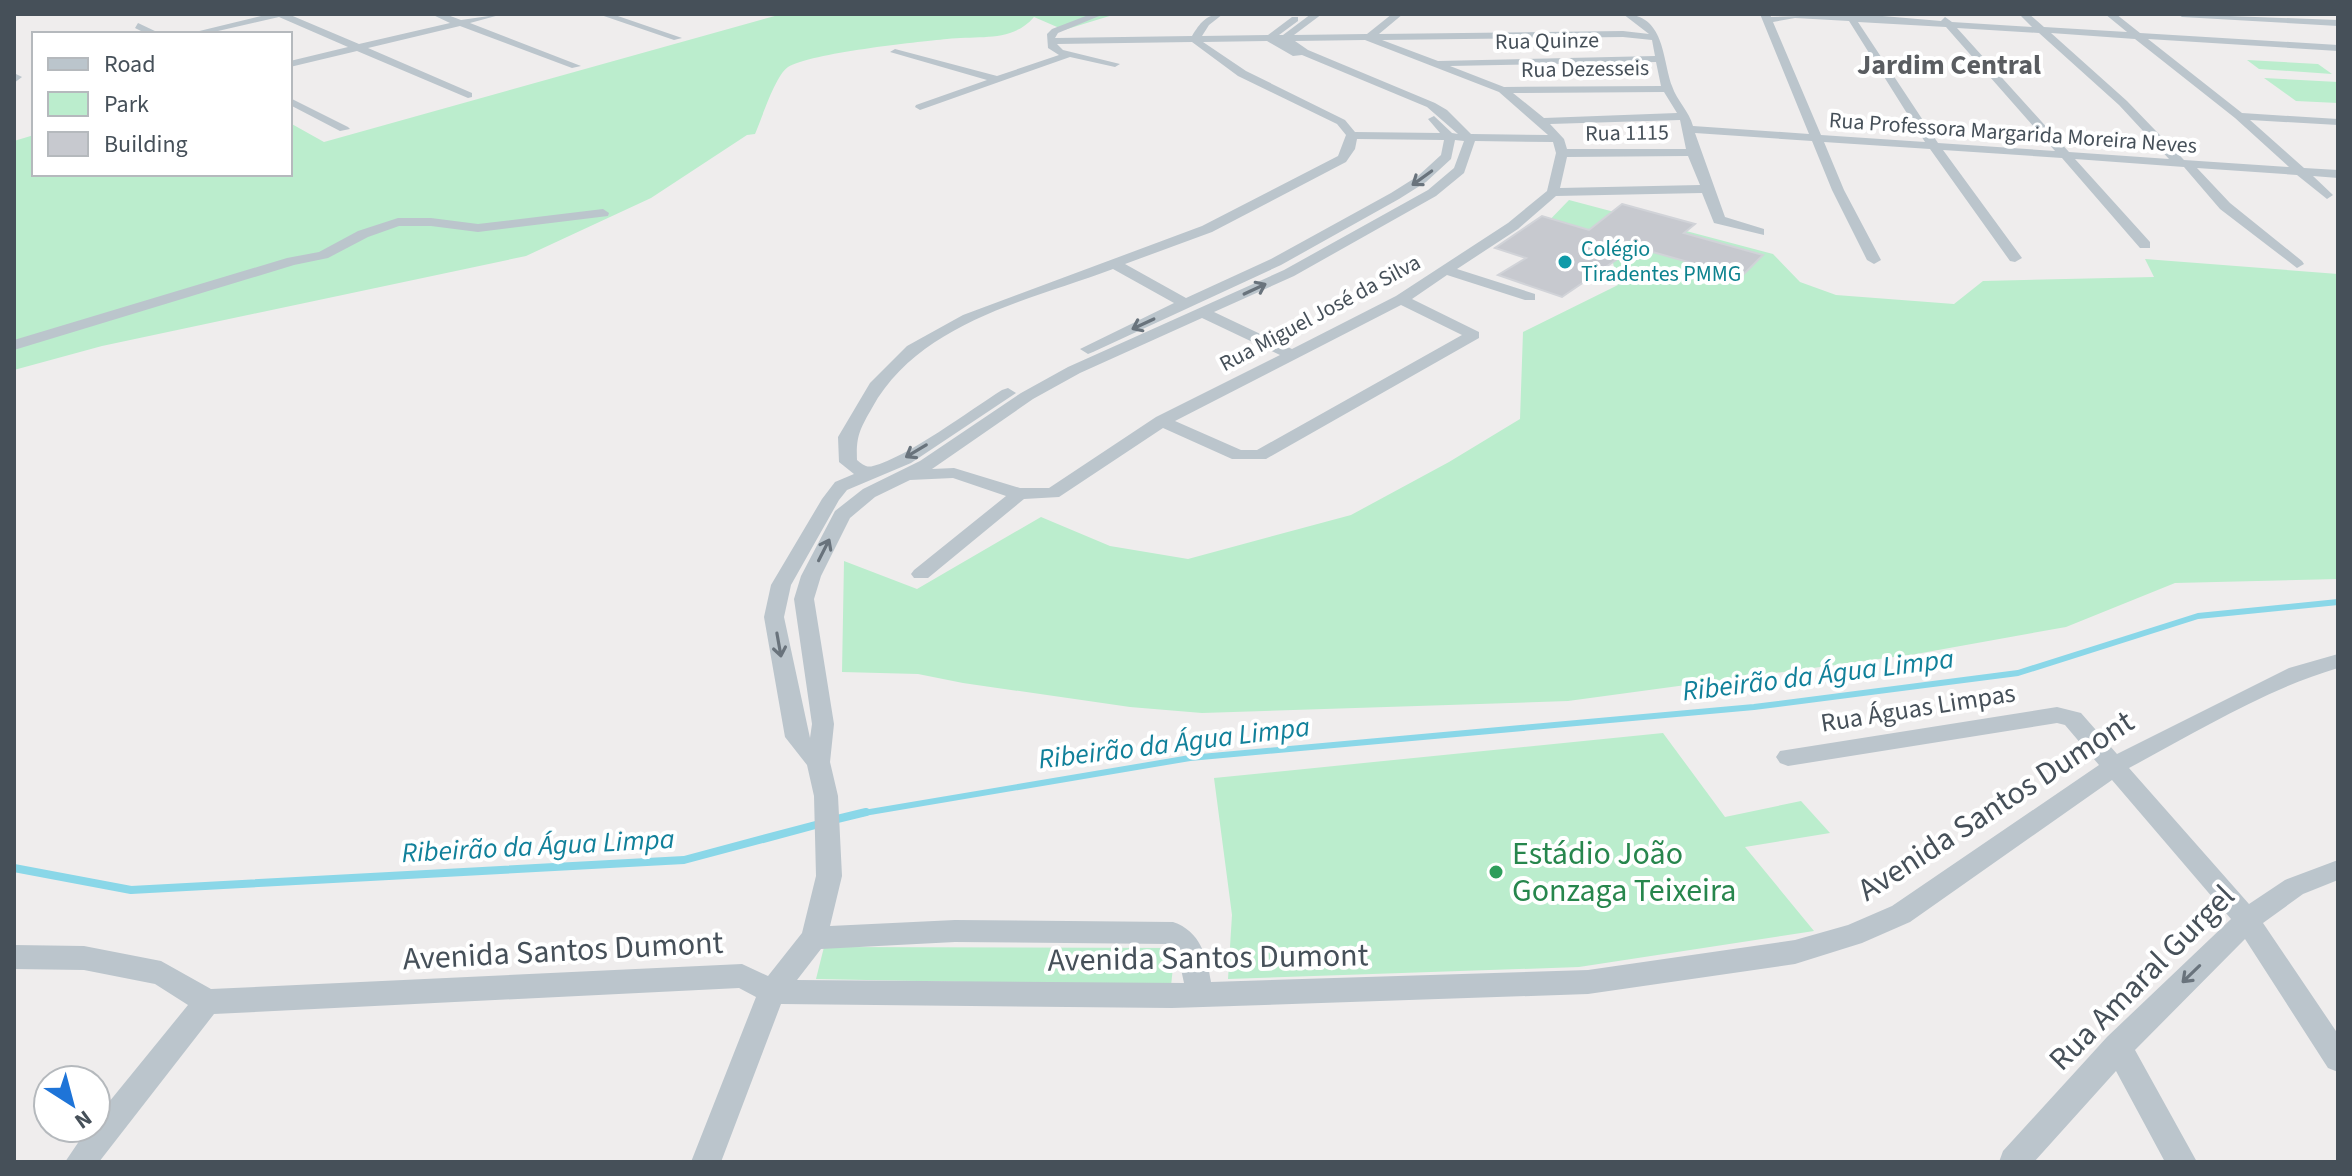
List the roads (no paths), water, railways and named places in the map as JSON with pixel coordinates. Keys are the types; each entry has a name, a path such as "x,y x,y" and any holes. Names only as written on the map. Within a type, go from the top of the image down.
{"street":[{"path":"201,32 280,14 468,95"},
{"path":"436,14 576,66"},
{"path":"292,64 498,14"},
{"path":"603,14 677,38"},
{"path":"1099,14 1055,31 1050,36 1053,48 1067,55 1115,64"},
{"path":"1195,40 1205,23 1218,14"},
{"path":"1270,39 1279,29 1304,14"},
{"path":"1287,38 1303,22 1317,14"},
{"path":"1368,38 1398,14"},
{"path":"1628,14 1648,26 1656,38 1667,89 1685,116 1693,152 1719,220 1759,232"},
{"path":"1940,14 2145,245"},
{"path":"2024,14 2123,103 2225,206 2297,264"},
{"path":"2110,14 2239,116 2327,195"},
{"path":"2182,14 2338,23"},
{"path":"1874,260 1816,139 1767,17 1853,17 2338,48"},
{"path":"1853,17 1935,148 2015,258"},
{"path":"2258,17 2315,59"},
{"path":"138,26 150,32"},
{"path":"1051,41 1630,34 1656,38"},
{"path":"706,1162 772,992 814,938 829,876 826,796 818,762 823,724 804,599 842,515 869,493 926,465 1027,396 1074,370 1289,273 1432,193 1460,170 1470,139 1443,112 1304,52 1287,38"},
{"path":"1368,38 1503,90 1541,121 1560,146 1553,192 1707,189"},
{"path":"818,762 796,737 774,617 781,585 841,486 905,459 1065,360 1276,262 1413,184 1447,156 1450,138 1437,121 1406,101 1289,51 1270,39"},
{"path":"1019,494 954,473 901,476 859,470 848,462 847,437 876,386 912,349 968,318 1207,229 1342,159 1349,149 1352,135 1341,122 1218,59 1195,40"},
{"path":"895,52 1002,81"},
{"path":"920,107 1002,81 1067,55"},
{"name":"Rua Quinze","path":"1432,63 1662,59"},
{"name":"Rua Dezesseis","path":"1503,90 1667,89"},
{"path":"292,102 344,129"},
{"path":"1541,121 1685,116"},
{"path":"2239,116 2338,122"},
{"name":"Rua Professora Margarida Moreira Neves","path":"1686,129 2338,174"},
{"name":"Rua 1115","path":"1352,135 1693,152"},
{"name":"Rua Miguel José da Silva","path":"1019,494 1053,493 1162,421 1401,299 1513,226 1553,192"},
{"path":"14,345 286,262 323,255 363,234 398,222 431,222 478,228 603,213"},
{"path":"1116,265 1186,304"},
{"path":"1446,270 1530,297"},
{"path":"1162,421 1238,455 1260,455 1474,335 1401,299"},
{"path":"1204,313 1291,354"},
{"path":"921,574 1019,494"},
{"name":"Avenida Santos Dumont","path":"207,1002 742,976 772,992 1199,995 1588,982 1795,952 1853,935 1901,914 2116,765 2297,673 2338,661"},
{"name":"Rua Águas Limpas","path":"1788,757 2057,715 2073,719 2116,765"},
{"path":"2116,765 2247,920 2338,1059"},
{"name":"Rua Amaral Gurgel","path":"2014,1162 2117,1046 2247,920 2311,877 2338,870"},
{"path":"814,938 955,931 1173,933 1186,940 1194,955 1199,995"},
{"path":"14,957 84,958 161,973 207,1002 80,1162"},
{"path":"2117,1046 2182,1162"}],"waterway":[{"name":"Ribeirão da Água Limpa","path":"858,814 1190,758 1754,707 2018,673 2198,616 2338,602"},
{"name":"Ribeirão da Água Limpa","path":"833,820 866,812"},
{"name":"Ribeirão da Água Limpa","path":"14,868 131,890 684,860 823,823"}],"place":[{"name":"Colégio Tiradentes PMMG","path":"1565,262"},
{"name":"Estádio João Gonzaga Teixeira","path":"1496,872"}],"district":[{"name":"Jardim Central","path":"1949,65"}]}
